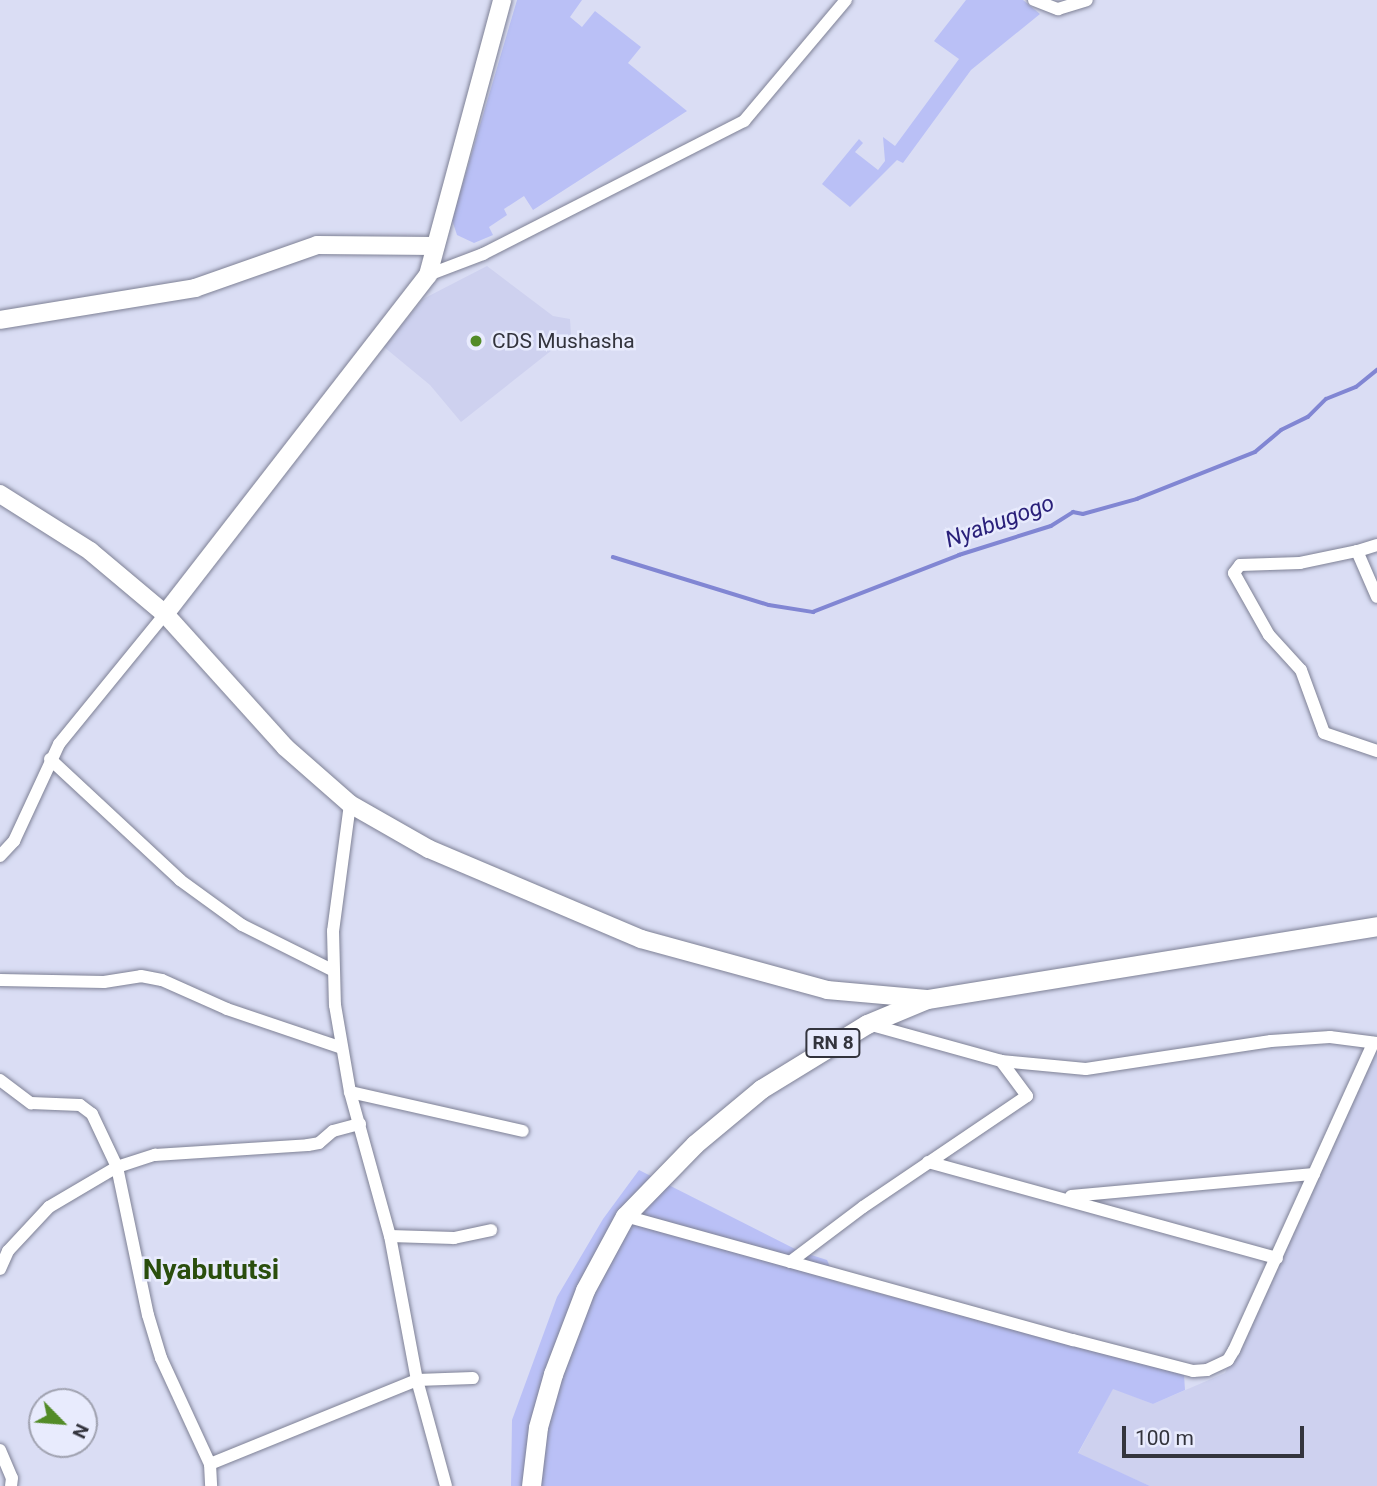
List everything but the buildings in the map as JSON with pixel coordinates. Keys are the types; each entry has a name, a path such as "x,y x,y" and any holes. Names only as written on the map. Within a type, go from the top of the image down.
{"main road":[{"name":"RN 8","path":"531,1486 538,1427 553,1374 585,1290 625,1216 695,1144 761,1089 867,1024 927,999 1377,926"}],"street":[{"path":"0,856 14,841 50,759 428,275 502,0"},
{"path":"428,275 483,254 744,121 846,0"},
{"path":"1034,0 1058,9 1087,0"},
{"path":"0,320 195,288 317,245 435,246"},
{"path":"0,494 90,551 164,614 285,747 350,803 429,849 641,939 827,990 927,999"},
{"path":"1377,545 1300,564 1240,565 1234,573 1269,635 1301,670 1324,733 1377,751"},
{"path":"1357,551 1377,597"},
{"path":"50,759 180,880 242,925 332,970"},
{"path":"350,803 332,970 342,1048 350,1092 390,1236 417,1380 446,1486"},
{"path":"0,980 104,982 141,976 162,980 238,1013 342,1048"},
{"path":"625,1216 1193,1371 1218,1367 1228,1360 1375,1043 1331,1037 1271,1041 1086,1069 1001,1060 867,1024"},
{"path":"790,1262 928,1162 1027,1096 1001,1060"},
{"path":"0,1080 31,1103 86,1108 117,1167 148,1315 176,1395 210,1464 211,1486"},
{"path":"350,1092 523,1131"},
{"path":"0,1269 4,1247 49,1207 117,1167 155,1155 308,1145 319,1143 333,1131 360,1124"},
{"path":"928,1162 1064,1197 1277,1258"},
{"path":"1064,1197 1314,1174"},
{"path":"390,1236 454,1238 491,1230"},
{"path":"210,1464 417,1380 473,1378"},
{"path":"0,1450 12,1478 11,1486"}],"shaded area":[{"path":"517,0 582,0 570,17 582,27 595,11 641,47 628,63 687,111 533,210 524,196 504,209 507,215 489,227 493,235 474,243 457,235 452,220"},
{"path":"966,0 1023,0 1040,14 971,70 903,163 897,160 850,207 822,184 859,139 863,143 855,152 878,170 885,161 883,137 895,146 959,59 934,41"},
{"name":"CDS Mushasha","path":"487,266 553,316 570,319 571,335 461,422 430,385 384,347 423,299"},
{"path":"1377,1049 1377,1486 1150,1486 1078,1454 1113,1388 1153,1404 1225,1373"},
{"path":"639,1170 799,1251 827,1260 837,1282 1184,1375 1185,1390 1153,1404 1113,1389 1078,1453 1150,1486 511,1486 512,1420 557,1297 603,1219"}],"waterway":[{"name":"Nyabugogo","path":"613,557 769,605 813,612 959,555 1051,526 1073,512 1083,514 1137,499 1255,452 1281,430 1308,417 1326,399 1356,387 1377,370"}],"place":[{"name":"CDS Mushasha","path":"476,341"}],"district":[{"name":"Nyabututsi","path":"211,1270"}]}
